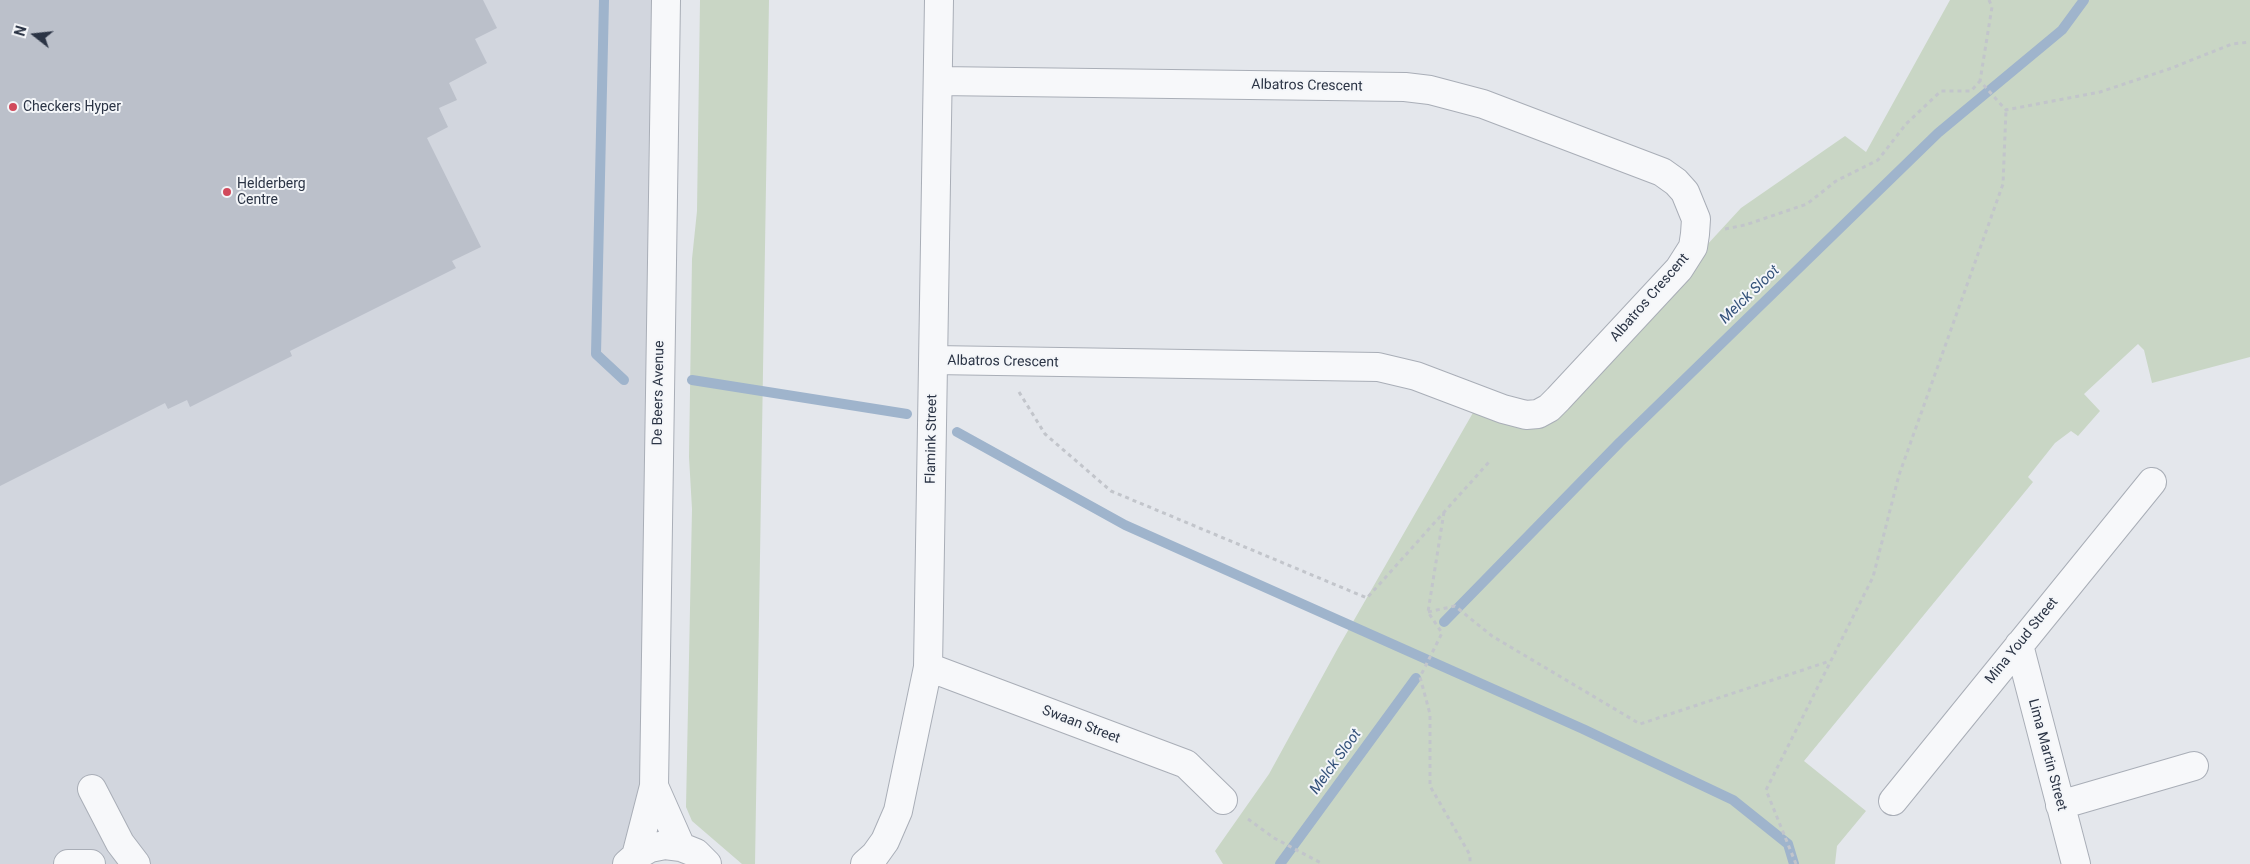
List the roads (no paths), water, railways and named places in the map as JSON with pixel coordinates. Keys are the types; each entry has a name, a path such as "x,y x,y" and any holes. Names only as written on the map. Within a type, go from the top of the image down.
{"street":[{"name":"De Beers Avenue","path":"631,860 654,786 666,0"},
{"name":"Flamink Street","path":"865,864 875,855 885,841 898,811 928,667 939,0"},
{"name":"Albatros Crescent","path":"934,360 1378,367 1416,376 1502,409 1526,415 1538,414 1549,408 1558,399 1679,269 1693,247 1696,219 1685,192 1676,182 1662,172 1483,104 1430,90 1405,87 938,81"},
{"name":"Mina Youd Street","path":"1892,801 2152,482"},
{"name":"Lima Martin Street","path":"2019,645 2076,864"},
{"name":"Swaan Street","path":"928,667 1186,764 1223,800"},
{"path":"2060,805 2194,766"},
{"name":"De Beers Avenue","path":"654,786 681,847"},
{"path":"92,789 120,842 136,864"},
{"path":"631,860 650,848 665,845 681,847 696,853 707,864"},
{"path":"68,864 91,864"}],"waterway":[{"path":"604,0 596,354 624,380"},
{"name":"Melck Sloot","path":"1444,622 1620,442 1938,133 2062,30 2084,0"},
{"path":"692,380 907,414"},
{"path":"957,432 1125,525 1583,729 1733,800 1788,844 1794,864"},
{"name":"Melck Sloot","path":"1280,864 1416,678"}],"place":[{"name":"Checkers Hyper","path":"13,107"},
{"name":"Helderberg Centre","path":"227,192"}]}
